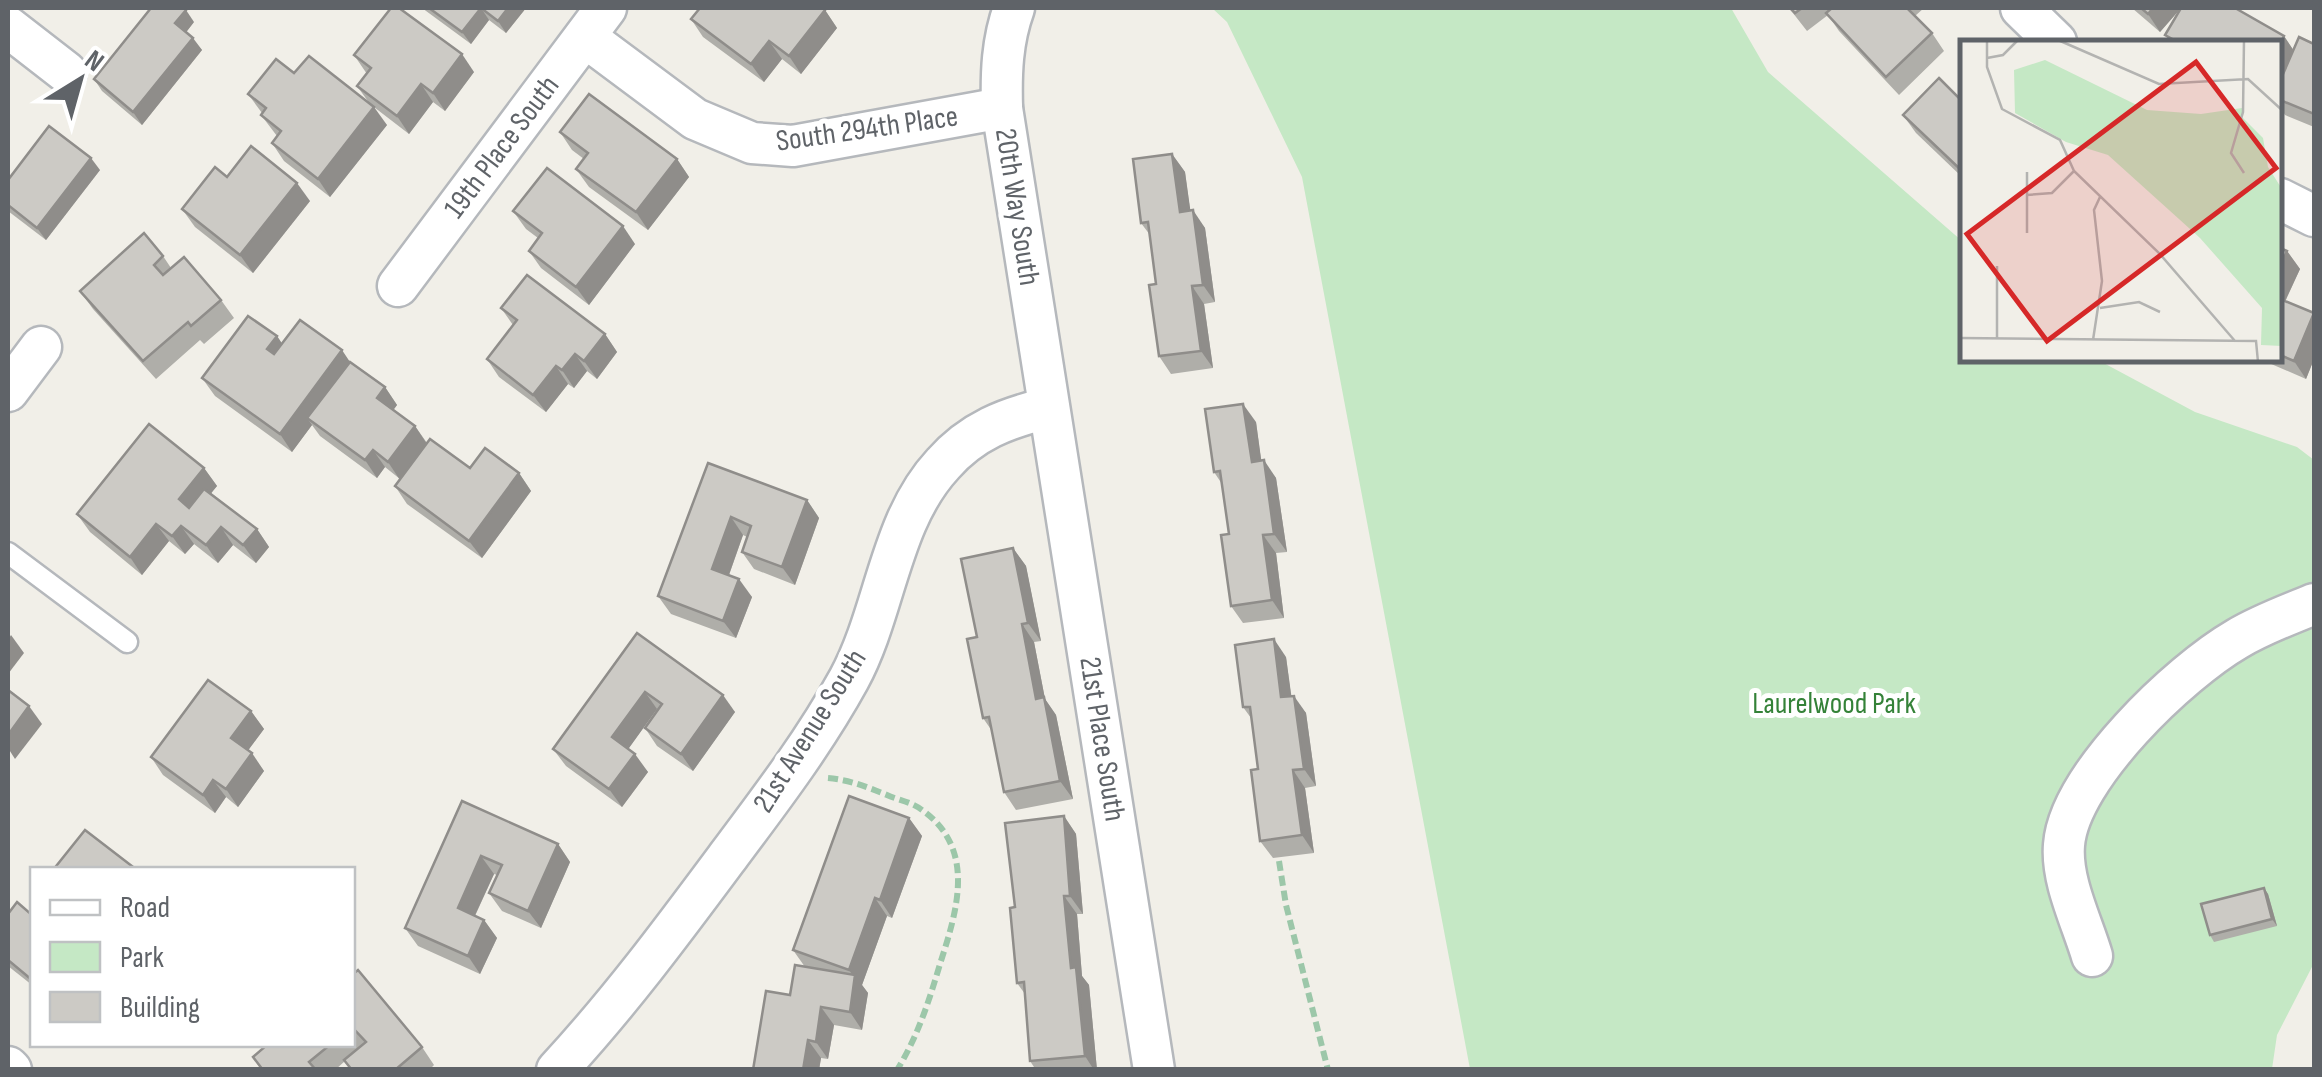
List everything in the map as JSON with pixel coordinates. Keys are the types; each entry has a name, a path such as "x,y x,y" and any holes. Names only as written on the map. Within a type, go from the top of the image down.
{"street":[{"name":"20th Way South","path":"1014,8 1001,64 1002,108 1048,408"},
{"path":"2021,8 2054,40"},
{"name":"South 294th Place","path":"595,22 695,119 752,144 793,146 1002,108"},
{"name":"19th Place South","path":"398,286 595,22"},
{"path":"8,27 66,72"},
{"path":"2282,200 2314,216"},
{"path":"8,391 41,347"},
{"name":"21st Avenue South","path":"558,1070 651,961 830,710 871,634 905,526 941,466 970,438 1006,418 1048,408"},
{"name":"21st Place South","path":"1048,408 1154,1070"},
{"path":"2092,956 2064,860 2067,826 2084,790 2130,732 2189,674 2238,638 2314,604"}],"lane":[{"path":"8,553 126,642"}],"path":[{"path":"815,776 860,784 919,807 943,833 958,870 960,888 950,931 919,1030 898,1070"},
{"path":"1279,861 1328,1070"}],"green space":[{"name":"Laurelwood Park","path":"1212,8 1731,8 1768,72 1960,239 1960,362 2102,362 2195,412 2297,447 2314,460 2314,963 2277,1035 2272,1069 1470,1069 1302,177 1227,22"}],"building":[{"path":"151,8 186,10 175,23 193,38 133,112 94,79"},
{"path":"391,8 399,8 462,54 433,93 421,84 397,116 357,86 371,68 354,55"},
{"path":"429,8 481,8 462,32"},
{"path":"481,8 508,8 498,21"},
{"path":"700,8 825,10 789,56 769,41 751,64 691,19"},
{"path":"1832,8 1907,8 1932,33 1886,77 1826,13"},
{"path":"2181,8 2235,8 2284,36 2282,40 2174,40 2165,35"},
{"path":"2299,37 2314,44 2314,114 2282,101 2282,76"},
{"path":"309,56 374,107 318,179 272,143 281,131 261,115 266,108 248,94 276,59 294,73"},
{"path":"1939,78 1960,99 1960,169 1903,115"},
{"path":"589,94 677,159 636,212 576,169 588,153 560,132"},
{"path":"49,126 91,158 37,228 8,205 8,180"},
{"path":"251,146 297,183 240,255 182,209 215,167 227,177"},
{"path":"1172,154 1180,212 1193,210 1203,285 1192,286 1201,351 1159,356 1149,285 1156,284 1148,222 1141,223 1133,159"},
{"path":"547,168 623,226 576,287 529,251 542,233 513,211"},
{"path":"144,233 163,256 154,265 163,275 184,257 221,300 143,361 80,291"},
{"path":"527,275 605,334 584,361 575,354 562,370 556,366 533,395 487,359 517,320 501,308"},
{"path":"2282,300 2314,313 2294,361 2282,356"},
{"path":"248,316 277,336 267,349 274,354 300,320 342,350 280,434 202,378"},
{"path":"350,362 385,387 377,398 415,426 388,462 373,450 365,460 307,418"},
{"path":"1243,404 1252,462 1264,460 1274,534 1263,535 1272,600 1231,606 1221,535 1229,534 1220,471 1214,472 1205,409"},
{"path":"149,424 204,468 179,499 189,508 204,489 257,529 243,545 221,527 206,545 181,526 172,536 156,524 130,557 77,514"},
{"path":"430,439 470,468 485,448 519,473 469,541 395,486"},
{"path":"708,463 807,500 782,567 742,552 751,526 731,517 712,569 739,579 723,621 658,596"},
{"path":"1013,548 1028,623 1022,624 1036,699 1044,697 1060,781 1004,792 989,717 983,718 967,639 977,637 961,559"},
{"path":"637,633 723,695 681,754 645,728 662,704 645,692 612,737 635,754 609,789 553,749"},
{"path":"1274,639 1281,697 1294,696 1304,769 1293,770 1302,835 1260,841 1251,770 1258,769 1250,707 1243,707 1235,645"},
{"path":"208,680 251,711 231,738 252,753 226,789 213,780 203,795 151,757"},
{"path":"8,690 29,706 8,735"},
{"path":"849,796 909,818 880,900 875,898 849,970 793,950"},
{"path":"462,801 558,844 528,911 489,893 502,865 481,856 458,908 484,920 468,956 405,928"},
{"path":"1064,816 1070,896 1064,896 1085,1056 1030,1061 1024,982 1017,983 1010,908 1015,907 1005,823"},
{"path":"85,830 133,867 55,867"},
{"path":"2264,888 2272,919 2210,935 2201,904"},
{"path":"17,902 30,913 30,978 8,960 8,914"},
{"path":"795,965 855,975 850,1012 821,1007 816,1042 808,1040 803,1070 753,1070 766,991 790,995"},
{"path":"358,970 422,1047 395,1070 352,1070 344,1060 366,1042 355,1030"},
{"path":"265,1047 327,1047 309,1062 316,1070 263,1070 253,1057"}]}
